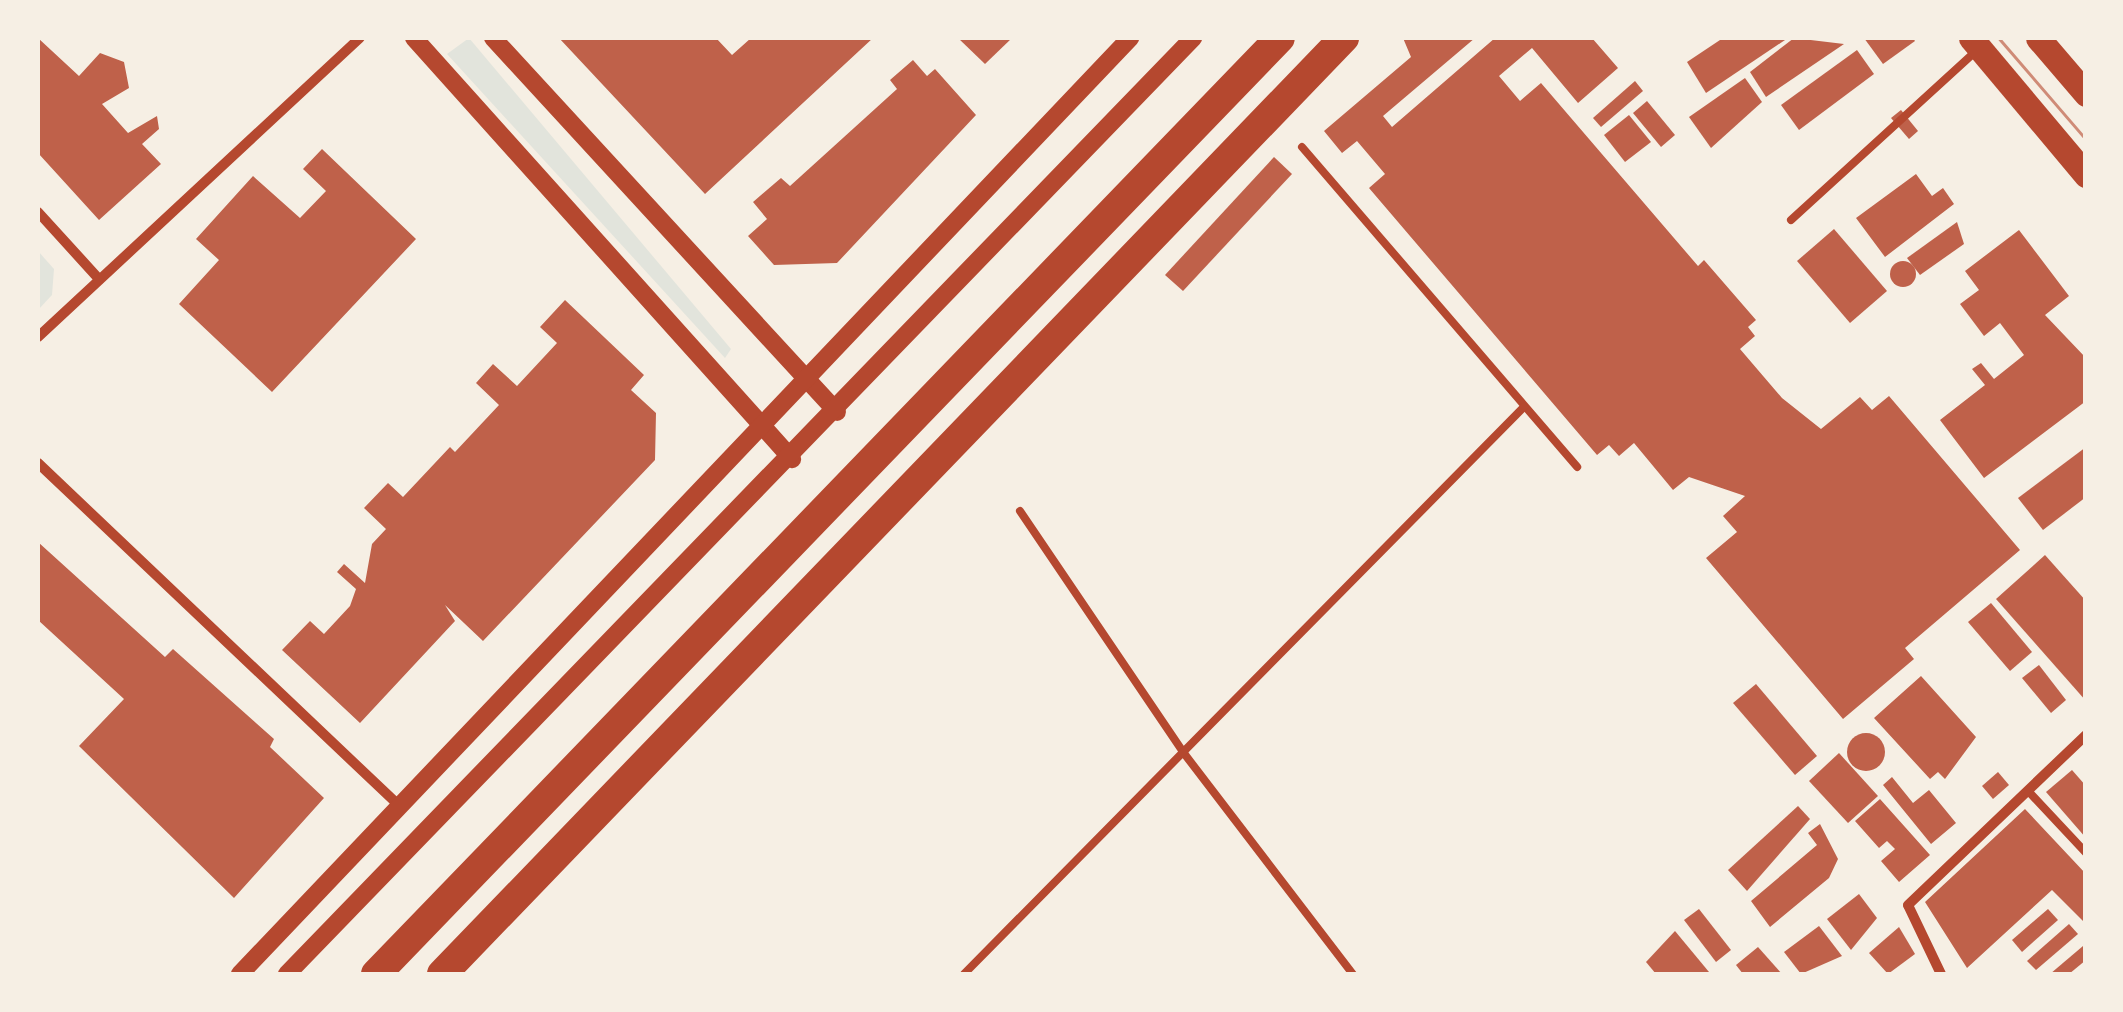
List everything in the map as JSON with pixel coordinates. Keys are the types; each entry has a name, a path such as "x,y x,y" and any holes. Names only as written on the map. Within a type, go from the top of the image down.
{"highway":[{"path":"376,974 1280,38"},
{"path":"442,974 1344,38"}],"main road":[{"path":"2045,40 2086,94"},
{"path":"1975,43 2086,175"}],"street":[{"path":"38,337 360,38"},
{"path":"414,38 792,460"},
{"path":"493,38 837,412"},
{"path":"240,974 1130,38"},
{"path":"287,974 792,460 1194,38"},
{"path":"38,212 98,279"},
{"path":"38,463 400,806"},
{"path":"1941,974 1908,905 2086,735"}],"lane":[{"path":"1792,220 1975,43"},
{"path":"1302,147 1577,467"},
{"path":"964,974 1524,407"},
{"path":"1020,511 1183,752 1353,974"},
{"path":"2029,792 2086,853"}],"shaded area":[{"path":"469,38 731,349 725,358 447,54"},
{"path":"38,251 54,269 52,295 38,310"}],"building":[{"path":"38,38 79,76 100,53 124,62 129,88 102,104 128,133 157,116 159,129 142,144 161,164 99,220 38,153"},
{"path":"559,38 716,38 732,55 751,38 873,38 705,194"},
{"path":"958,38 1012,38 985,64"},
{"path":"1403,38 1475,38 1383,116 1392,127 1495,38 1592,38 1618,68 1578,103 1532,48 1499,76 1520,101 1541,83 1698,266 1704,260 1756,320 1748,327 1755,336 1740,349 1782,398 1821,429 1860,397 1872,410 1889,396 2020,550 1905,648 1914,659 1843,719 1706,558 1737,532 1723,516 1745,496 1689,477 1673,490 1634,443 1619,456 1609,445 1597,455 1369,188 1385,174 1357,141 1342,153 1324,131 1411,57"},
{"path":"1723,38 1788,38 1706,93 1687,62"},
{"path":"1794,38 1844,44 1766,97 1750,72"},
{"path":"1864,38 1913,38 1915,41 1883,64"},
{"path":"1857,50 1874,74 1799,130 1781,105"},
{"path":"913,60 927,76 935,69 976,115 837,263 774,265 748,236 767,219 753,202 781,178 790,186 897,89 890,80"},
{"path":"1745,78 1762,102 1711,148 1689,117"},
{"path":"1635,81 1643,91 1601,127 1593,118"},
{"path":"1647,101 1675,135 1661,147 1633,113"},
{"path":"1901,110 1918,131 1909,139 1891,118"},
{"path":"1629,115 1651,142 1625,162 1604,135"},
{"path":"322,149 416,239 272,392 179,304 219,260 196,239 253,176 300,218 326,191 303,169"},
{"path":"1274,157 1292,174 1183,291 1165,275"},
{"path":"1916,174 1932,196 1943,188 1954,204 1885,257 1856,218"},
{"path":"1957,222 1964,244 1920,275 1907,258"},
{"path":"1834,229 1887,291 1850,323 1797,261"},
{"path":"2019,230 2069,296 2045,315 2086,358 2086,401 1984,478 1940,420 1985,385 1972,369 1981,363 1994,379 2024,355 2000,323 1984,336 1960,304 1979,290 1965,271"},
{"path":"1903,261 1912,265 1916,274 1912,283 1903,287 1894,283 1890,274 1894,265"},
{"path":"565,300 644,375 631,390 656,413 655,460 483,641 445,605 455,621 360,723 282,650 310,621 324,634 350,606 356,589 337,572 344,564 365,583 372,544 386,529 364,508 388,483 403,497 450,447 455,452 499,405 476,383 493,364 517,386 557,343 540,327"},
{"path":"2086,447 2086,497 2043,530 2018,498"},
{"path":"38,542 165,657 173,649 274,739 270,747 324,798 234,898 79,746 124,699 38,620"},
{"path":"2045,555 2086,601 2086,701 1996,599"},
{"path":"1991,603 2032,652 2010,671 1968,622"},
{"path":"2039,665 2066,700 2051,713 2022,678"},
{"path":"1921,676 1976,737 1945,779 1938,772 1930,779 1874,718"},
{"path":"1756,684 1817,756 1795,775 1733,703"},
{"path":"1866,733 1880,738 1885,752 1880,766 1866,771 1852,766 1847,752 1852,738"},
{"path":"1839,753 1878,796 1848,823 1809,781"},
{"path":"2072,770 2086,786 2086,838 2046,792"},
{"path":"1998,772 2009,785 1993,799 1982,786"},
{"path":"1892,777 1913,803 1929,790 1956,823 1931,844 1883,785"},
{"path":"1880,799 1930,855 1899,882 1881,861 1895,849 1887,841 1879,848 1855,821"},
{"path":"1798,806 1810,819 1747,891 1728,870"},
{"path":"2025,809 2086,874 2086,924 2052,890 1967,968 1925,902"},
{"path":"1820,824 1838,859 1829,878 1770,927 1751,901 1817,845 1808,833"},
{"path":"1859,894 1877,918 1851,950 1827,919"},
{"path":"1699,909 1731,950 1716,962 1684,920"},
{"path":"2048,909 2058,920 2022,952 2012,940"},
{"path":"2069,924 2078,934 2036,970 2027,961"},
{"path":"1819,926 1842,956 1801,974 1784,952"},
{"path":"1899,927 1915,954 1888,974 1869,953"},
{"path":"1675,931 1709,972 1656,974 1646,962"},
{"path":"2083,946 2086,960 2069,974 2050,974"},
{"path":"1758,947 1782,974 1743,974 1736,965"}],"tram line":[{"path":"1999,38 2086,139"}]}
